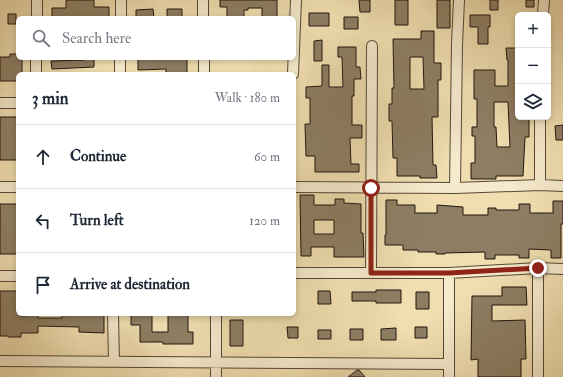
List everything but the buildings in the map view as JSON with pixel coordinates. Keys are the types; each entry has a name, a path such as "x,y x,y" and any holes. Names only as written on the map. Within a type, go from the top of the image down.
{"street":[{"path":"37,0 37,16"},
{"path":"121,0 121,16"},
{"path":"203,0 203,16"},
{"path":"295,16 296,0"},
{"path":"455,188 457,45 460,0"},
{"path":"543,12 544,0"},
{"path":"371,273 372,46"},
{"path":"36,60 36,72"},
{"path":"120,60 120,72"},
{"path":"204,60 204,72"},
{"path":"293,72 294,60"},
{"path":"0,103 16,103"},
{"path":"540,120 540,185"},
{"path":"296,187 455,188 540,185 563,186"},
{"path":"0,187 16,187"},
{"path":"296,273 449,273 538,268 563,269"},
{"path":"538,268 538,377"},
{"path":"449,273 449,377"},
{"path":"0,276 16,276"},
{"path":"113,316 114,362"},
{"path":"216,316 216,377"},
{"path":"0,361 448,364"}],"route":[{"path":"371,188 371,273 449,273 538,268"}]}
